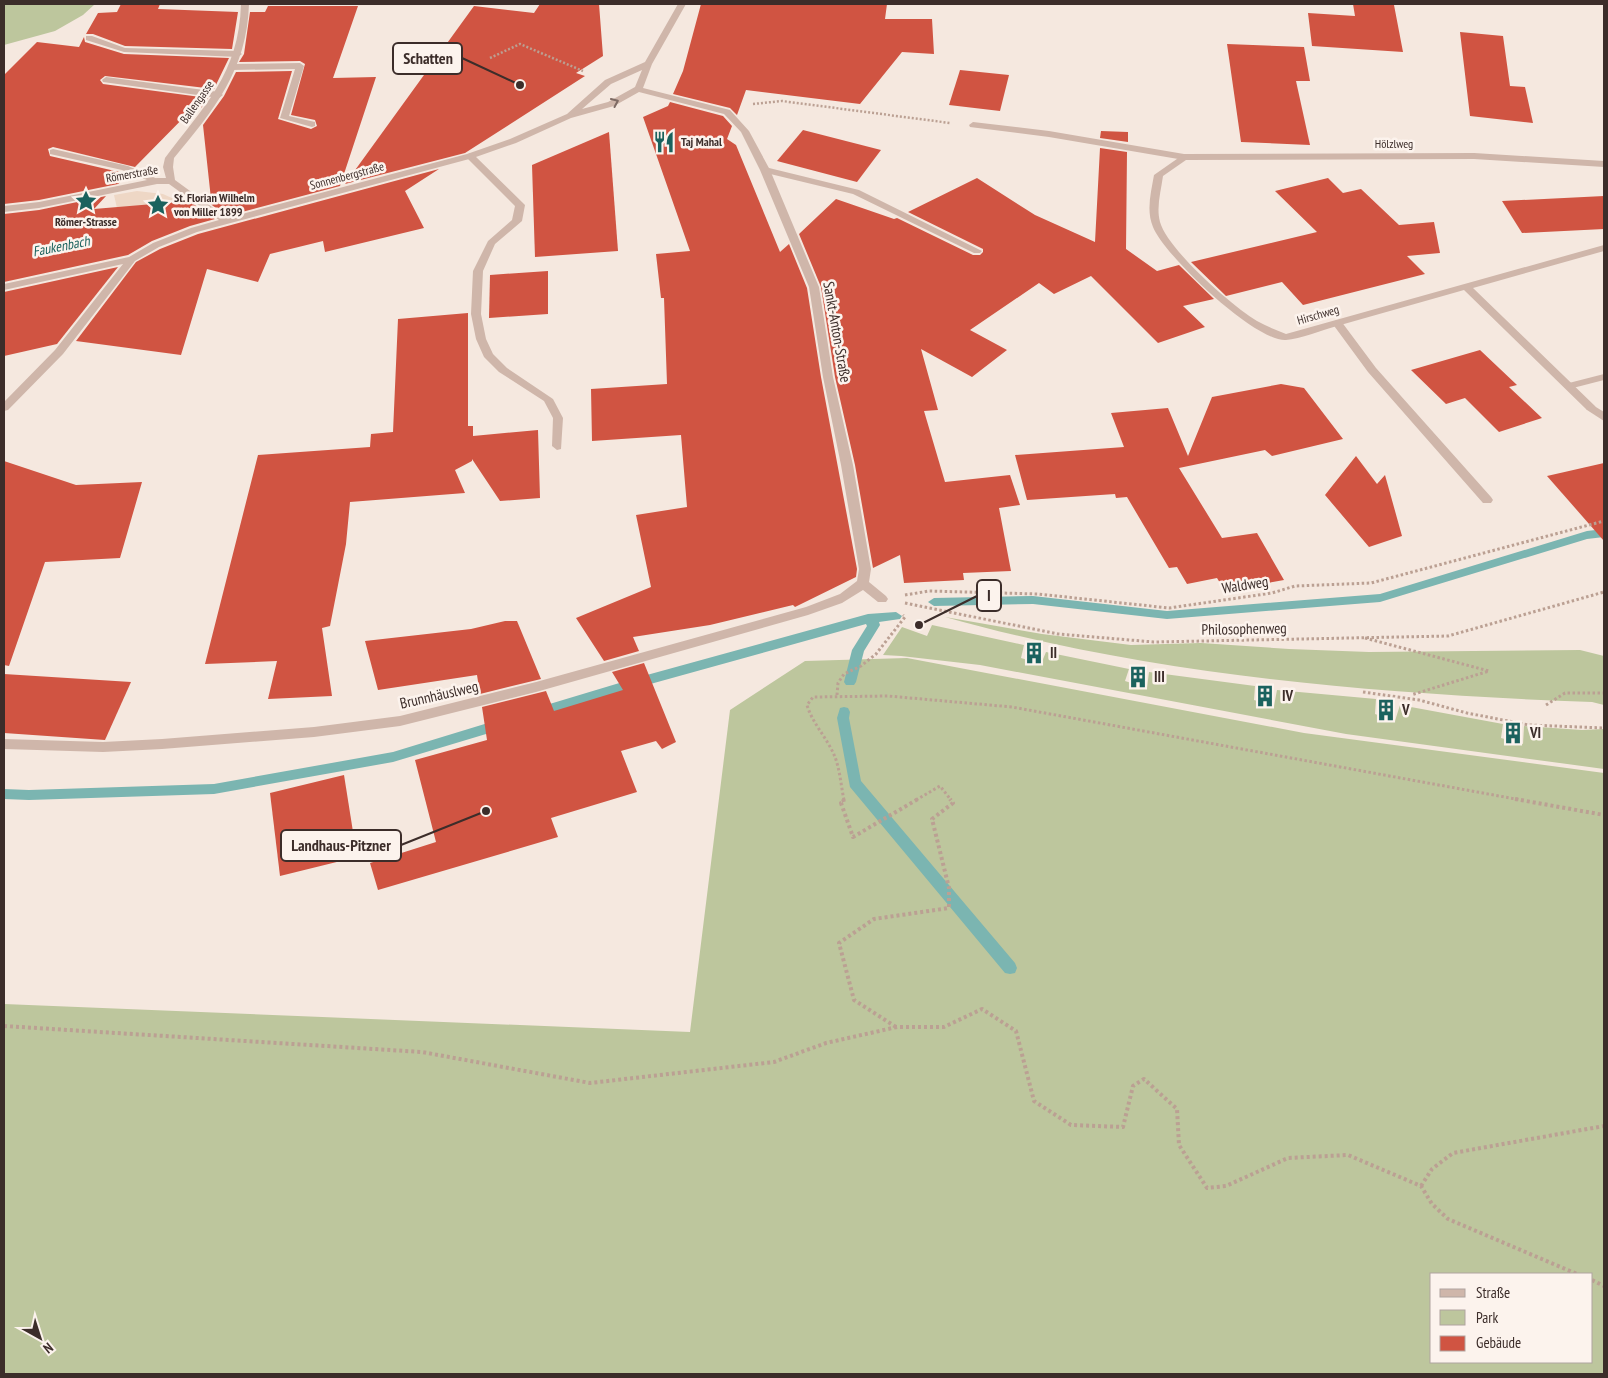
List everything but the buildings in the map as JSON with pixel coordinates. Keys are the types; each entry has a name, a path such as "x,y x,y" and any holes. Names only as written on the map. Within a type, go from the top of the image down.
{"street":[{"name":"Ballengasse","path":"170,181 168,167 170,158 219,95 238,54 246,15 245,4"},
{"path":"682,4 648,64 643,82 638,89 727,112"},
{"path":"89,38 124,50 238,54"},
{"name":"Sonnenbergstraße","path":"569,116 608,82 648,64"},
{"path":"232,67 300,66 284,118 312,124"},
{"path":"106,80 219,95"},
{"name":"Sonnenbergstraße","path":"132,259 174,236 224,220 470,156 513,142 569,116 610,104 638,89"},
{"name":"Sankt-Anton-Straße","path":"727,112 746,131 765,170 814,287 828,377 847,465 865,570 863,583"},
{"name":"Hölzlweg","path":"973,125 1049,134 1184,157 1474,156 1604,164"},
{"path":"52,152 125,168 157,181"},
{"path":"470,156 520,205 517,221 491,243 478,272 476,314 481,339 488,356 503,370 548,399 558,418 557,446"},
{"name":"Hirschweg","path":"1184,157 1159,176 1153,205 1157,228 1173,251 1210,288 1252,322 1285,338 1604,248"},
{"path":"765,170 856,192 977,251"},
{"name":"Römerstraße","path":"4,208 39,205 157,181 170,181 224,220"},
{"path":"4,287 132,259"},
{"path":"4,408 58,352 132,259"},
{"path":"1467,287 1591,408 1604,417"},
{"path":"1337,323 1372,370 1487,500"},
{"path":"1569,386 1604,377"},
{"path":"863,583 882,599"},
{"name":"Brunnhäuslweg","path":"4,744 103,747 162,744 314,732 400,721 536,687 808,611 842,599 854,592 863,583"}],"path":[{"path":"490,58 520,44 608,82"},
{"path":"727,112 761,102 782,101 973,125"},
{"name":"Waldweg","path":"882,599 929,591 1028,594 1169,608 1272,593 1295,586 1370,583 1604,521"},
{"name":"Philosophenweg","path":"882,599 1058,634 1154,642 1448,636 1604,592"},
{"path":"837,695 838,683 844,674 876,654 906,616 882,599"},
{"path":"1360,637 1489,671 1411,695"},
{"path":"1363,692 1419,700 1467,713 1529,725 1604,728"},
{"path":"1546,705 1564,693 1604,692"},
{"path":"897,1027 854,1000 839,942 874,919 949,908 950,888 932,819 953,803 940,786 853,837 841,803 844,802 835,758 820,728 809,712 807,705 813,697 837,695 920,696 1012,707 1604,815"},
{"path":"4,1026 422,1052 590,1083 774,1062 826,1043 897,1027 944,1027 982,1010 1016,1031 1034,1101 1071,1125 1123,1127 1133,1086 1144,1079 1177,1109 1179,1146 1207,1188 1226,1186 1288,1158 1348,1155 1421,1186 1432,1204 1448,1219 1575,1273"},
{"path":"1421,1186 1432,1169 1453,1153 1604,1126"}],"green space":[{"path":"4,4 95,4 83,15 55,31 4,45"},
{"path":"945,617 1042,634 1131,645 1201,643 1369,652 1580,650 1604,656 1604,705 1592,702 1429,694 1266,679 1104,654 1024,637"},
{"path":"932,625 1024,645 1021,658 1041,664 1046,652 1129,669 1125,681 1147,688 1149,672 1255,686 1254,700 1274,706 1277,690 1376,699 1375,714 1395,721 1400,705 1503,724 1501,738 1523,744 1524,726 1582,730 1604,729 1604,769 1346,734 980,665 883,655 902,627 927,636"},
{"path":"907,658 1304,733 1604,773 1604,1374 4,1374 4,1004 690,1032 730,710 805,661"}],"shaded area":[{"path":"137,191 163,194 174,199 176,206 125,243 114,195"}],"waterway":[{"path":"934,602 1033,600 1167,615 1380,598 1587,535 1604,533"},
{"path":"868,619 896,616"},
{"path":"537,713 636,683 868,619"},
{"path":"850,682 858,650 874,625 868,619"},
{"path":"844,712 843,718 855,783 1010,968"},
{"path":"4,794 29,795 214,789 393,757 501,724"}],"place":[{"name":"Schatten","path":"520,85"},
{"name":"Taj Mahal","path":"664,142"},
{"name":"Römer-Strasse","path":"86,201"},
{"name":"St. Florian Wilhelm von Miller 1899","path":"158,205"},
{"name":"I","path":"919,625"},
{"name":"II","path":"1034,653"},
{"name":"III","path":"1138,677"},
{"name":"IV","path":"1265,696"},
{"name":"V","path":"1386,710"},
{"name":"VI","path":"1513,733"},
{"name":"Landhaus-Pitzner","path":"486,811"}],"water label":[{"name":"Faukenbach","path":"61,246"}]}
